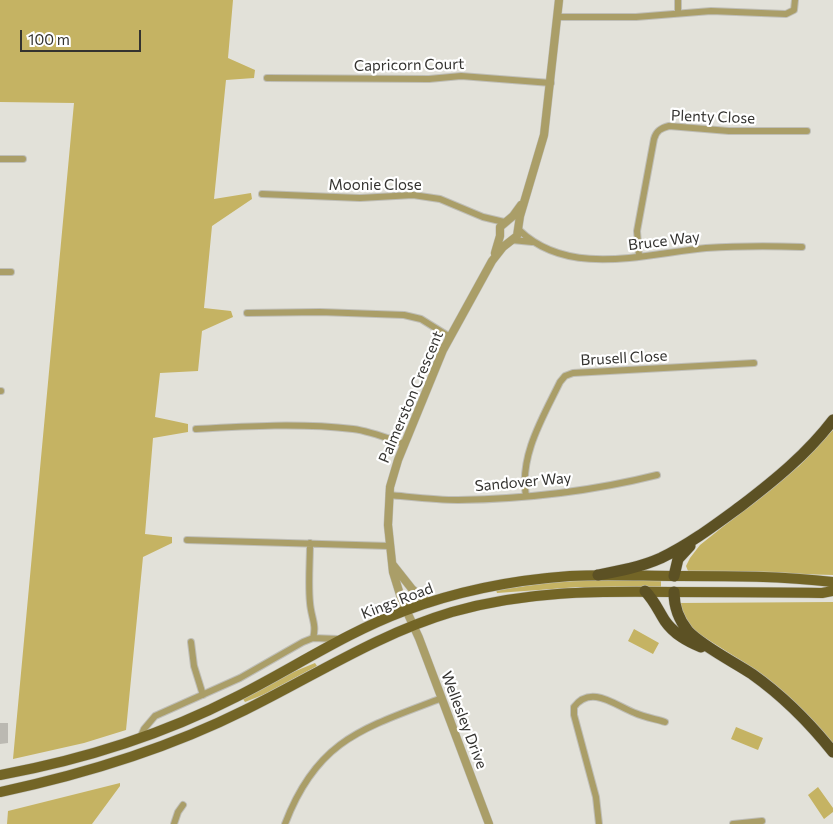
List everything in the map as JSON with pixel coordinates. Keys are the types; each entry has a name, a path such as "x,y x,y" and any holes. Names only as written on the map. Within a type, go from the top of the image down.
{"highway":[{"path":"598,575 653,561 696,539 781,475 810,448 833,420"},
{"path":"674,576 678,560 696,539"},
{"path":"645,591 653,600 665,621 677,634 734,662"},
{"path":"674,592 677,611 690,632 765,684 786,701 833,752"}],"main road":[{"name":"Kings Road","path":"2,773 69,760 140,738 185,721 235,698 344,639 406,610 474,590 551,578 598,575 766,577 833,582"},
{"path":"674,576 674,592"},
{"name":"Kings Road","path":"0,792 62,778 144,754 214,725 384,637 459,610 517,597 573,592 822,593 833,591"},
{"path":"140,738 144,754"}],"street":[{"path":"525,197 500,227 500,234 504,240 511,240 517,236 525,197 544,135 559,0"},
{"path":"678,0 678,13"},
{"path":"558,17 636,17 711,12 786,14 794,10 795,0"},
{"name":"Capricorn Court","path":"267,78 429,79 460,76 551,83"},
{"name":"Plenty Close","path":"639,256 637,231 654,139 660,128 669,126 729,131 807,131"},
{"path":"0,159 24,159"},
{"name":"Moonie Close","path":"262,194 360,198 413,195 440,199 483,217 506,222"},
{"name":"Moonie Close","path":"483,217 500,234"},
{"path":"506,222 514,222 518,228"},
{"name":"Bruce Way","path":"518,228 532,242 550,251 569,256 604,260 743,246 802,247"},
{"name":"Palmerston Crescent","path":"492,262 500,234"},
{"name":"Bruce Way","path":"511,240 532,242"},
{"name":"Palmerston Crescent","path":"406,610 395,582 389,546 389,496 394,473 404,444 450,337 492,262 511,240"},
{"path":"0,272 10,272"},
{"path":"247,312 404,315 420,319 450,337"},
{"name":"Brusell Close","path":"526,496 524,479 533,439 560,382 566,376 573,373 754,363"},
{"path":"196,429 272,425 353,429 373,433 404,444"},
{"name":"Sandover Way","path":"389,496 456,500 526,496 590,489 657,475"},
{"path":"187,540 389,546"},
{"path":"310,543 309,592 311,614 315,627 313,638"},
{"path":"392,563 412,589 429,603"},
{"name":"Wellesley Drive","path":"406,610 442,698 489,824"},
{"path":"140,738 142,732 155,716 240,678 303,642 313,638 344,639"},
{"path":"191,642 194,666 203,695"},
{"path":"285,824 294,801 312,771 333,749 359,731 442,698"},
{"path":"598,824 596,797 574,715 574,707 584,698 602,698 634,713 665,722"},
{"path":"174,824 178,812 183,805"},
{"path":"733,824 762,822"}],"shaded area":[{"path":"0,0 233,0 228,58 255,70 254,78 226,80 214,199 251,193 252,199 212,226 204,308 231,311 233,317 202,331 198,371 160,373 155,417 188,424 188,432 153,438 145,534 172,537 172,543 143,557 126,730 84,743 13,759 74,103 0,102"},
{"path":"833,430 833,575 688,571 686,566 700,545 799,466"},
{"path":"661,580 661,587 580,587 497,593 496,590 554,582"},
{"path":"833,602 833,744 745,663 691,628 684,617 679,603"},
{"path":"634,629 659,643 653,654 628,641"},
{"path":"315,663 317,666 265,694 245,702 243,699 286,675"},
{"path":"736,727 763,738 758,750 731,739"},
{"path":"120,783 120,786 92,824 7,824 8,811"},
{"path":"818,787 833,808 833,812 824,819 808,795"}],"building":[{"path":"0,723 8,723 8,743 0,744"}]}
